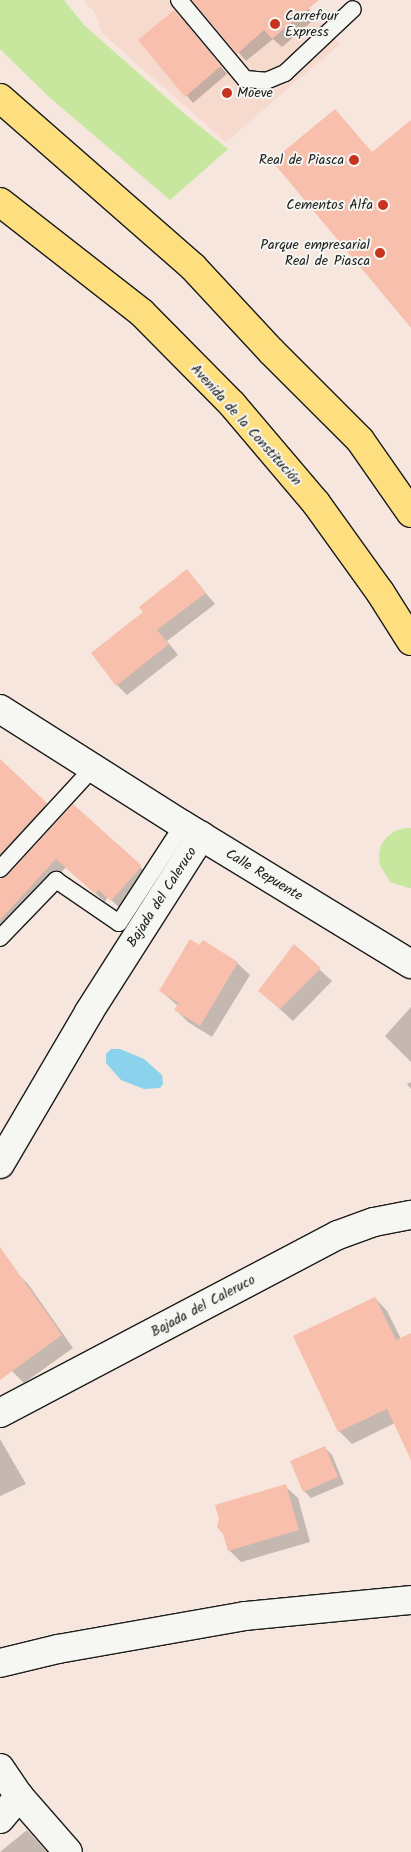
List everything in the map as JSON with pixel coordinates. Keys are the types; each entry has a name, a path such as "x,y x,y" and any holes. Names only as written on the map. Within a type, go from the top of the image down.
{"main road":[{"path":"0,98 193,267 272,352 360,440 411,513"},
{"name":"Avenida de la Constitución","path":"0,202 142,313 232,404 316,503 380,592 411,641"}],"street":[{"name":"Calle Repuente","path":"0,709 192,830 411,964"},
{"name":"Bajada del Caleruco","path":"0,1164 192,830"},
{"name":"Bajada del Caleruco","path":"0,1413 338,1235 374,1222 411,1215"},
{"path":"0,1663 58,1649 245,1616 411,1600"},
{"path":"0,1768 19,1796 68,1852"},
{"path":"0,1819 19,1796"}],"lane":[{"path":"179,0 245,79 266,81 284,73 353,9"},
{"path":"0,869 93,768"},
{"path":"0,938 56,880 119,923 192,830"}],"shaded area":[{"name":"Moeve","path":"83,0 303,0 340,44 226,142 102,33 95,13"}],"green space":[{"path":"0,0 64,0 84,25 186,115 228,149 170,200 48,96 0,49"},
{"path":"411,828 411,888 390,882 380,865 379,855 381,845 387,837 395,831"}],"water":[{"path":"111,1049 120,1049 144,1059 162,1075 163,1084 160,1088 144,1089 121,1080 106,1063 106,1054"}],"building":[{"path":"192,0 319,0 272,39 264,30 237,54"},
{"path":"174,10 221,66 185,97 138,40"},
{"name":"Parque empresarial Real de Piasca","path":"335,109 372,152 411,120 411,328 272,161"},
{"path":"187,569 206,593 157,630 169,644 116,686 91,653 143,612 139,607"},
{"path":"0,759 47,803 0,854"},
{"path":"73,804 142,866 111,901 99,890 95,894 56,859 0,920 0,879 7,876"},
{"path":"190,939 199,945 203,940 238,962 200,1026 174,1010 179,1003 159,991"},
{"path":"294,944 321,968 280,1009 258,991"},
{"path":"0,1247 62,1335 0,1380"},
{"path":"375,1297 396,1340 411,1333 411,1460 387,1409 338,1432 293,1336"},
{"path":"325,1446 338,1477 303,1492 290,1461"},
{"path":"286,1484 299,1530 228,1551 223,1534 217,1527 219,1519 215,1505"}],"place":[{"name":"Carrefour Express","path":"275,24"},
{"name":"Moeve","path":"227,93"},
{"name":"Real de Piasca","path":"354,160"},
{"name":"Cementos Alfa","path":"383,205"},
{"name":"Parque empresarial Real de Piasca","path":"380,253"}]}
